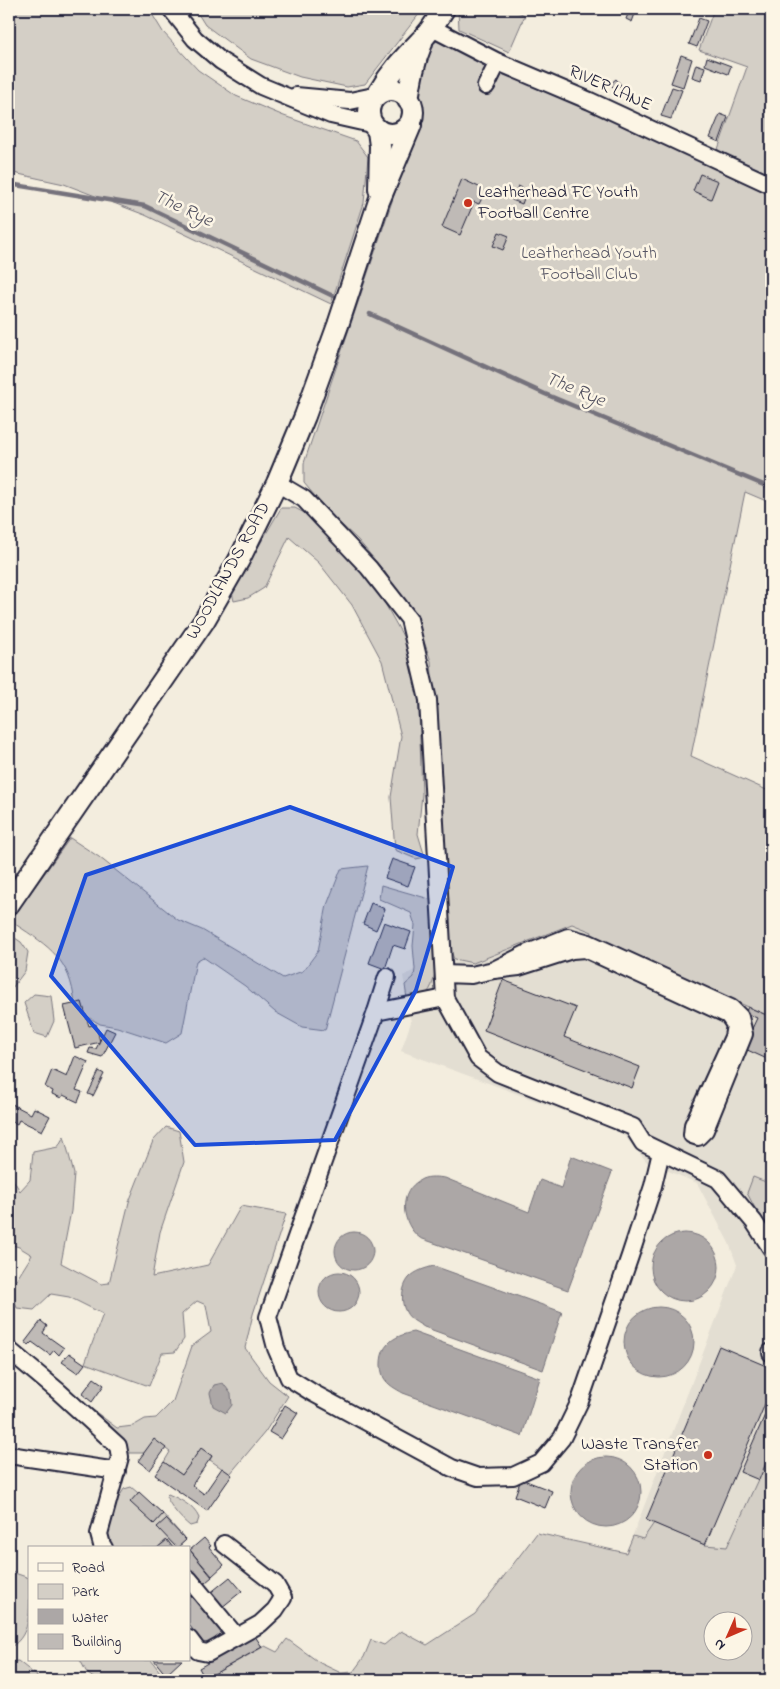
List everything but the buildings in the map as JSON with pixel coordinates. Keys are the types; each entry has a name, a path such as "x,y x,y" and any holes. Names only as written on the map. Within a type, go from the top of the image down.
{"main road":[{"path":"408,100 411,75 416,56 429,31 444,9"},
{"path":"376,94 392,90 408,100 414,112 410,125 398,134 392,135 375,127 368,117 368,109 370,102 387,78 429,31"},
{"name":"WOODLANDS ROAD","path":"9,904 204,621 239,560 277,483 305,416 338,325 379,201 410,125"},
{"name":"WOODLANDS ROAD","path":"375,127 380,146 379,201"}],"lane":[{"path":"171,9 196,39 221,61 261,86 331,115 375,127"},
{"name":"RIVER LANE","path":"429,31 590,101 771,185"},
{"path":"486,86 498,62"},
{"path":"286,95 350,101 376,94"},
{"path":"277,483 304,499 369,568 409,619 428,700 445,998 478,1058 498,1073 633,1127 643,1143 718,1179 754,1222 771,1248"},
{"path":"444,974 471,976 494,970 528,953 568,937 574,945 728,1015 735,1025 733,1038 693,1125 692,1134 698,1137 705,1130 744,1034 740,1017 731,1008 589,943 574,945"},
{"path":"387,977 268,1317 276,1348 289,1378 313,1393 452,1468 478,1476 513,1476 541,1463 562,1438 580,1400 653,1186 661,1152"},
{"path":"376,1012 445,998"},
{"path":"9,1350 118,1446 120,1457 117,1471 99,1534 103,1546"},
{"path":"9,1455 117,1471"},
{"path":"190,1640 198,1652 208,1653 260,1624 275,1610 283,1598 276,1584 224,1544"},
{"path":"190,1580 236,1636"}],"highlighted area":[{"path":"290,807 453,867 416,990 335,1140 195,1145 51,976 86,875"}],"shaded area":[{"path":"572,924 592,932 592,937 771,1017 771,1184 753,1177 766,1229 771,1230 771,1451 718,1566 626,1553 737,1265 729,1243 697,1183 647,1162 621,1132 401,1051 411,1022 403,976 435,959 454,959 473,963"}],"green space":[{"path":"9,9 149,9 163,32 198,70 236,96 284,116 356,141 368,157 364,203 331,304 145,215 64,184 9,172"},
{"path":"195,9 423,9 365,84 347,87 300,77 251,59 205,25"},
{"path":"458,9 511,9 525,15 509,52 459,29"},
{"path":"714,9 771,9 771,177 717,152 747,67 699,50"},
{"name":"Leatherhead Youth Football Club","path":"439,39 483,59 483,66 499,73 503,67 771,190 771,257 766,285 771,289 771,503 745,492 691,756 771,792 771,1017 591,937 592,932 572,924 473,963 454,959 451,951 431,661 417,622 385,572 358,540 330,514 304,483 304,463 419,121 420,108 416,93 426,49"},
{"path":"281,508 295,508 310,516 356,566 383,600 404,638 418,685 422,794 418,834 425,857 416,859 395,850 391,797 401,736 382,661 352,605 319,563 289,537 264,588 248,598 234,601 232,592"},
{"path":"70,838 99,857 178,920 202,930 283,978 303,971 318,951 327,905 341,869 368,866 325,1030 302,1027 275,1012 245,986 203,957 196,961 182,1033 166,1043 117,1027 100,1024 86,1016 82,1002 75,1004 68,976 63,965 48,948 15,924 13,917"},
{"path":"381,885 433,900 436,967 430,990 421,997 407,999 405,985 414,977 415,969 413,946 415,925 411,913 379,899"},
{"path":"9,934 21,942 28,952 25,971 9,992"},
{"path":"34,994 51,996 54,1021 47,1037 34,1033 24,1003"},
{"path":"166,1127 179,1131 184,1162 160,1232 152,1277 208,1265 241,1206 286,1214 253,1314 245,1348 269,1381 288,1396 265,1432 230,1474 210,1460 212,1456 201,1449 182,1475 164,1462 170,1452 154,1440 144,1453 124,1453 86,1411 93,1410 117,1428 133,1426 145,1419 156,1418 173,1401 192,1346 211,1332 206,1305 197,1301 182,1314 184,1339 175,1352 162,1353 149,1386 85,1363 103,1314 69,1297 51,1294 34,1310 17,1308 10,1290 32,1255 19,1247 9,1244 9,1173 20,1191 30,1180 33,1152 58,1147 64,1136 74,1174 71,1211 61,1263 101,1284 109,1283 129,1202 153,1141"},
{"path":"753,1177 771,1184 771,1230 766,1229 747,1193"},
{"path":"771,1451 771,1680 203,1680 265,1646 277,1652 287,1639 320,1663 341,1673 353,1672 364,1657 371,1640 384,1645 401,1631 427,1645 475,1614 537,1533 626,1553 633,1536 643,1539 654,1523 705,1545 727,1547"},
{"path":"131,1487 163,1514 186,1540 179,1546 171,1546 166,1540 159,1546 111,1546 108,1542 105,1531 108,1515 124,1489"},
{"path":"168,1494 194,1510 199,1518 197,1524 190,1526 183,1519 168,1500 166,1496"},
{"path":"9,1571 28,1578 28,1618 26,1627 23,1635 9,1648 11,1596 9,1596"},
{"path":"18,1661 37,1676 36,1680 9,1680 9,1662"},
{"path":"81,1662 152,1662 166,1680 96,1680 87,1673"}],"water":[{"path":"571,1156 612,1172 568,1290 420,1238 409,1225 404,1208 405,1199 408,1191 422,1179 431,1177 445,1178 529,1212 540,1180 561,1188"},
{"path":"354,1232 368,1237 373,1251 368,1265 354,1270 340,1265 335,1251 340,1237"},
{"path":"692,1233 704,1239 713,1248 719,1260 717,1280 709,1291 692,1301 678,1301 661,1291 653,1280 651,1260 661,1243 672,1235"},
{"path":"434,1266 562,1312 543,1370 424,1327 409,1317 402,1299 407,1281 417,1272"},
{"path":"339,1272 353,1278 359,1292 353,1306 339,1312 325,1306 319,1292 325,1278"},
{"path":"659,1307 672,1310 684,1317 691,1329 694,1342 691,1355 684,1367 672,1374 659,1377 646,1374 634,1367 627,1355 624,1342 627,1329 634,1317 646,1310"},
{"path":"413,1332 540,1378 522,1436 403,1393 392,1387 384,1378 381,1370 383,1351 393,1339"},
{"path":"223,1383 231,1394 232,1405 226,1413 213,1406 210,1393 214,1385"},
{"path":"606,1457 619,1460 631,1467 638,1479 641,1492 638,1505 631,1517 619,1524 606,1527 593,1524 581,1517 574,1505 571,1492 574,1479 581,1467 593,1460"}],"waterway":[{"name":"The Rye","path":"9,184 145,206 333,296"},
{"name":"The Rye","path":"370,314 545,394 771,488"}],"place":[{"name":"Leatherhead FC Youth Football Centre","path":"468,203"},
{"name":"Waste Transfer Station","path":"708,1455"}]}
